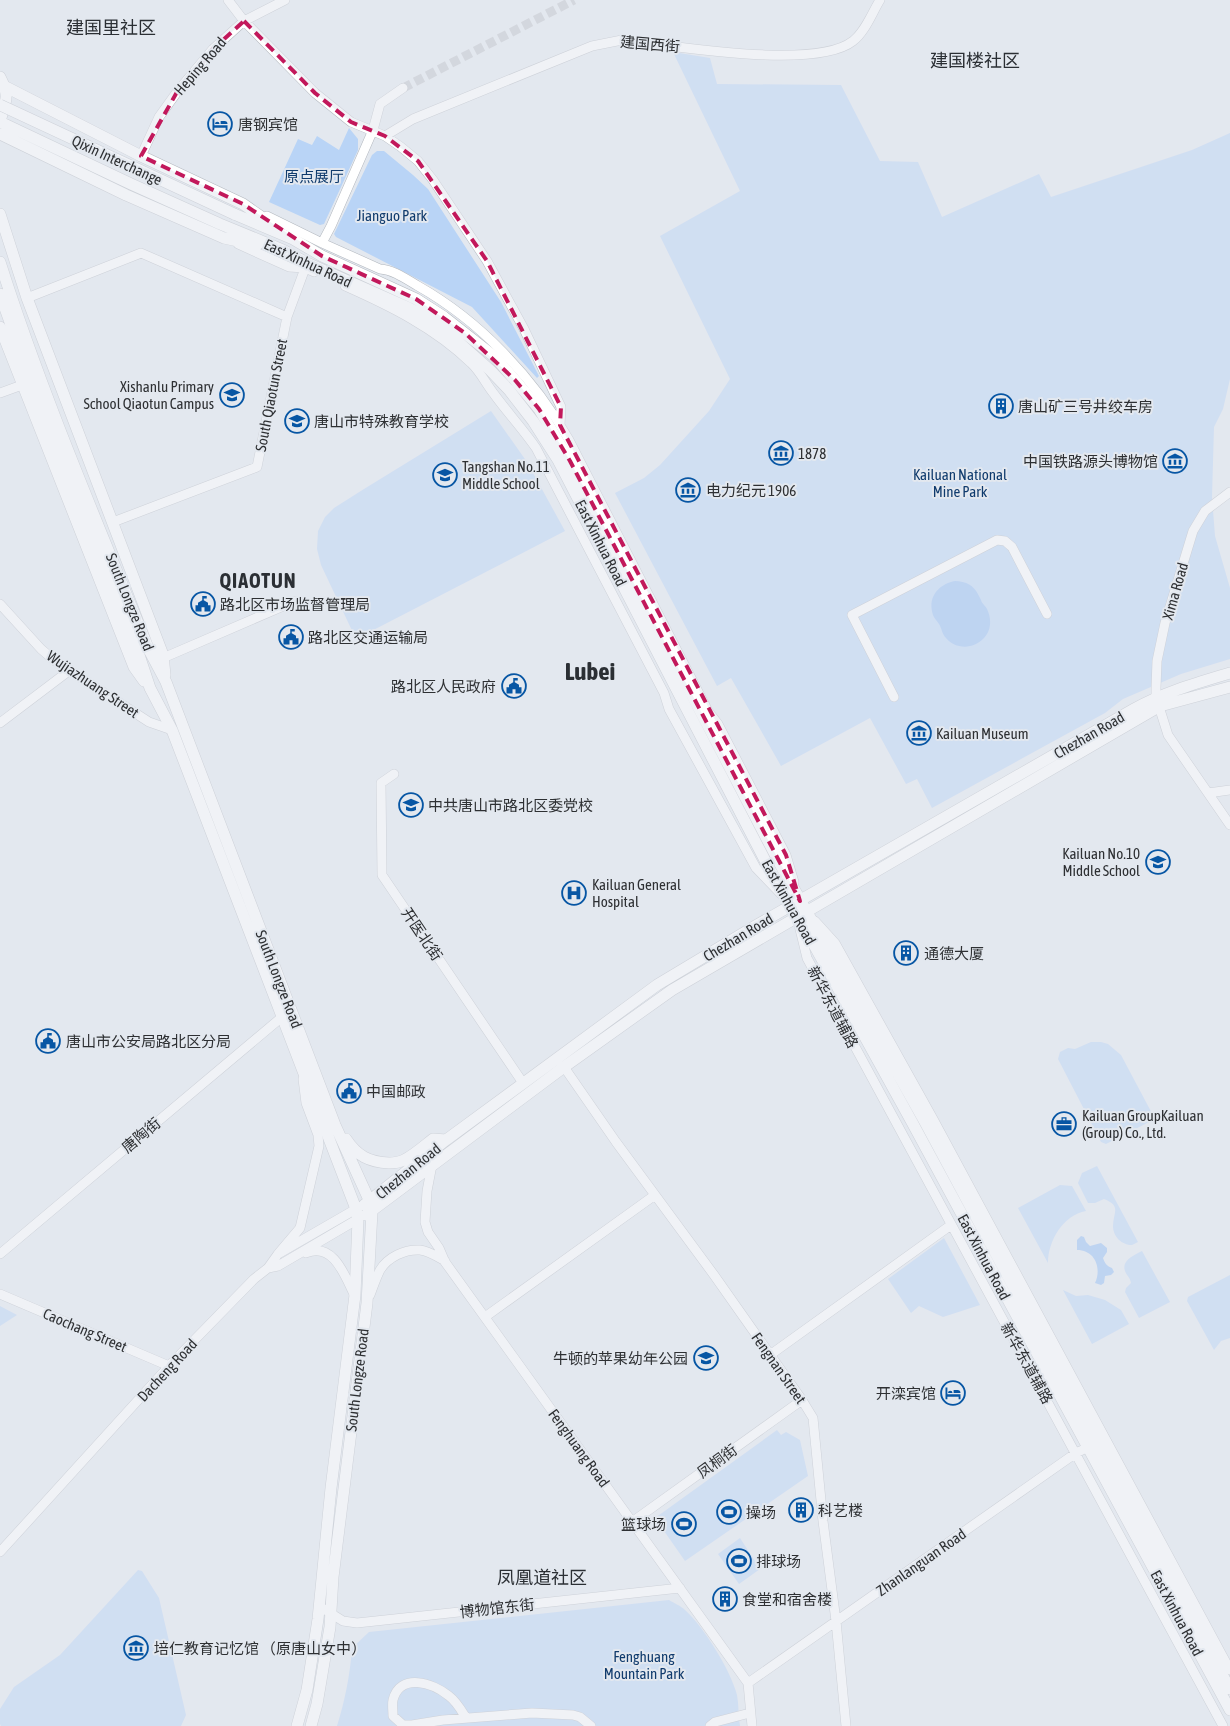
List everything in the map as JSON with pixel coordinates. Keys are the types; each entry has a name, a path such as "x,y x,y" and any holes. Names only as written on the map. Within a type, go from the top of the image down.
{"main road":[{"path":"0,77 8,95 0,121"},
{"path":"6,87 141,156 243,204 293,239"},
{"name":"Qixin Interchange","path":"0,105 234,214"},
{"name":"Qixin Interchange","path":"0,121 220,224"},
{"path":"0,134 126,195 224,238 283,250"},
{"path":"0,214 2,227 27,298 163,658 166,682"},
{"name":"East Xinhua Road","path":"234,214 293,239 322,256 416,299 444,317 494,357 539,409 557,437 799,909 913,1124 1096,1443 1230,1689"},
{"name":"East Xinhua Road","path":"220,224 283,250 306,266 409,308 446,331 490,370 509,390 534,421 558,460 770,870 799,909"},
{"name":"South Longze Road","path":"0,262 64,439 149,650 166,682 335,1125 371,1207 367,1303 334,1567 330,1627 317,1704 311,1726"},
{"name":"South Longze Road","path":"0,294 31,381 137,649 150,688 172,730 357,1214 355,1295 331,1488 319,1606 307,1690 296,1726"},
{"path":"0,327 134,667 150,688"},
{"name":"Chezhan Road","path":"371,1207 446,1140 658,985 799,909 1158,702 1178,688 1230,673"},
{"name":"Chezhan Road","path":"1158,702 1230,687"},
{"name":"Chezhan Road","path":"357,1214 371,1207 432,1165 672,990 799,909"},
{"path":"335,1125 353,1150 360,1156 381,1162 403,1161 433,1139 446,1140"},
{"name":"East Xinhua Road","path":"1096,1443 1230,1710"}],"street":[{"path":"228,0 244,20 315,92 351,122 386,136 418,161 433,180 487,261 524,329 561,407 557,437"},
{"name":"Heping Road","path":"141,156 159,117 176,92 213,49 244,20 285,0"},
{"name":"建国西街","path":"386,136 413,120 592,46 622,40 767,55 798,55 843,47 853,41 862,30 880,0"},
{"path":"322,243 373,130 380,104 403,88"},
{"name":"新华东道辅路","path":"243,204 322,243 380,269 390,270 442,299 510,360 532,384 560,425 786,855 799,909 807,958 1223,1726"},
{"path":"224,238 289,267 306,266"},
{"path":"27,298 141,253 286,317"},
{"name":"South Qiaotun Street","path":"113,522 257,467 286,317 306,266"},
{"path":"0,393 22,385"},
{"name":"Xima Road","path":"1230,492 1205,511 1193,532 1157,661 1158,702 1168,735 1230,825"},
{"path":"894,697 852,616 997,540 1004,541 1012,547 1047,614"},
{"path":"163,658 295,601"},
{"name":"Wujiazhuang Street","path":"0,604 41,649 55,661 148,722 172,730"},
{"path":"0,724 70,670"},
{"name":"开医北街","path":"394,774 381,783 382,875 523,1083"},
{"path":"1208,793 1230,790"},
{"path":"799,909 836,943 933,1119 1096,1443 1230,1670"},
{"name":"唐陶街","path":"0,1254 282,1017"},
{"name":"Fengnan Street","path":"564,1067 813,1418 846,1726"},
{"name":"Dacheng Road","path":"0,1552 169,1366 268,1268 300,1228 320,1146 318,1135 306,1103 302,1071"},
{"name":"Fenghuang Road","path":"432,1165 427,1191 425,1222 428,1232 439,1248 445,1262 748,1683"},
{"path":"485,1317 655,1196"},
{"path":"278,1254 357,1214"},
{"path":"278,1266 357,1214"},
{"path":"770,1355 951,1224"},
{"path":"367,1303 379,1271 389,1259 409,1251 421,1250 445,1262"},
{"path":"268,1268 287,1264 308,1252 319,1251 337,1261 355,1295"},
{"name":"Caochang Street","path":"0,1294 169,1366"},
{"name":"凤桐街","path":"632,1522 802,1400"},
{"name":"Zhanlanguan Road","path":"748,1683 1076,1453 1096,1443"},
{"name":"博物馆东街","path":"319,1606 343,1621 357,1623 680,1588"},
{"path":"466,1718 450,1696 427,1685 413,1682 402,1686 393,1699 393,1716 403,1725 532,1713 580,1716 591,1726"},
{"path":"748,1683 752,1726"},
{"path":"710,1726 715,1722 746,1714"}],"highlighted area":[{"path":"244,21 315,93 351,122 385,136 418,161 487,261 561,407 560,425 786,855 800,901 570,461 539,409 515,380 465,333 416,299 322,256 243,204 141,156 177,92 213,49"}],"green space":[{"name":"Kailuan National Mine Park","path":"673,52 710,58 717,84 841,85 880,161 918,162 942,217 1039,174 1051,197 1192,150 1230,133 1230,379 1223,409 1214,427 1212,497 1215,536 1230,588 1230,659 1181,674 1123,699 1105,713 932,808 917,779 906,784 870,718 781,766 731,678 717,686 615,493 644,478 660,465 709,411 730,379 660,236 740,191"},
{"name":"原点展厅","path":"349,128 358,139 358,150 324,224 320,225 269,202 298,139 312,145 317,136 339,150"},
{"name":"Jianguo Park","path":"377,151 384,151 428,189 501,302 539,376 537,378 472,307 336,237 334,234 372,155"},
{"path":"491,411 527,462 565,531 356,639 321,565 317,549 318,531 325,517 334,508"},
{"path":"1091,1042 1108,1044 1121,1055 1155,1119 1106,1144 1101,1142 1058,1059 1060,1052 1068,1048 1075,1049"},
{"path":"1097,1166 1138,1242 1132,1245 1122,1242 1116,1237 1113,1230 1115,1207 1113,1204 1104,1199 1095,1203 1088,1203 1078,1183 1082,1173"},
{"path":"1060,1185 1072,1186 1086,1211 1070,1218 1058,1230 1051,1246 1048,1263 1018,1208"},
{"path":"944,1238 980,1305 943,1317 919,1306 911,1313 888,1279"},
{"path":"1142,1251 1170,1302 1139,1318 1125,1292 1131,1283 1124,1267 1129,1258"},
{"path":"1230,1275 1230,1338 1221,1341 1214,1350 1187,1301 1188,1297"},
{"path":"1063,1290 1076,1296 1088,1295 1105,1300 1121,1310 1129,1324 1092,1344"},
{"path":"0,1306 17,1315 0,1326"},
{"name":"操场","path":"777,1430 781,1435 786,1432 800,1440 808,1476 685,1561 655,1518"},
{"name":"排球场","path":"740,1538 760,1569 739,1584 718,1554"},
{"path":"138,1570 142,1571 159,1598 186,1715 181,1726 1,1726 0,1709 14,1687 60,1655"},
{"name":"Fenghuang Mountain Park","path":"669,1600 683,1609 700,1627 723,1662 737,1695 740,1726 337,1726 347,1687 352,1648 369,1632"}],"shaded area":[{"path":"961,581 974,588 990,617 990,625 986,635 975,645 964,647 950,642 933,615 932,603 936,592 944,585"},
{"path":"1081,1236 1084,1237 1090,1246 1101,1243 1107,1248 1103,1258 1107,1266 1112,1268 1114,1272 1111,1275 1105,1276 1104,1283 1101,1285 1095,1283 1098,1272 1092,1256 1077,1250 1077,1240"}],"tunnel":[{"path":"403,88 574,0"}],"place":[{"name":"唐钢宾馆","path":"220,124"},
{"name":"Xishanlu Primary School Qiaotun Campus","path":"232,395"},
{"name":"唐山矿三号井绞车房","path":"1001,406"},
{"name":"唐山市特殊教育学校","path":"297,421"},
{"name":"1878","path":"781,453"},
{"name":"中国铁路源头博物馆","path":"1175,461"},
{"name":"Tangshan No.11 Middle School","path":"445,475"},
{"name":"电力纪元 1906","path":"688,490"},
{"name":"路北区市场监督管理局","path":"203,604"},
{"name":"路北区交通运输局","path":"291,637"},
{"name":"路北区人民政府","path":"514,686"},
{"name":"Kailuan Museum","path":"919,733"},
{"name":"中共唐山市路北区委党校","path":"411,805"},
{"name":"Kailuan No.10 Middle School","path":"1158,862"},
{"name":"Kailuan General Hospital","path":"574,893"},
{"name":"通德大厦","path":"906,953"},
{"name":"唐山市公安局路北区分局","path":"48,1041"},
{"name":"中国邮政","path":"349,1091"},
{"name":"Kailuan GroupKailuan (Group) Co., Ltd.","path":"1064,1124"},
{"name":"牛顿的苹果幼年公园","path":"706,1358"},
{"name":"开滦宾馆","path":"953,1393"},
{"name":"科艺楼","path":"801,1510"},
{"name":"操场","path":"729,1512"},
{"name":"篮球场","path":"684,1524"},
{"name":"排球场","path":"739,1561"},
{"name":"食堂和宿舍楼","path":"725,1599"},
{"name":"培仁教育记忆馆 （原唐山女中）","path":"136,1648"}],"district":[{"name":"建国里社区","path":"111,27"},
{"name":"建国楼社区","path":"975,60"},
{"name":"QIAOTUN","path":"258,580"},
{"name":"Lubei","path":"590,671"},
{"name":"凤凰道社区","path":"542,1577"}]}
